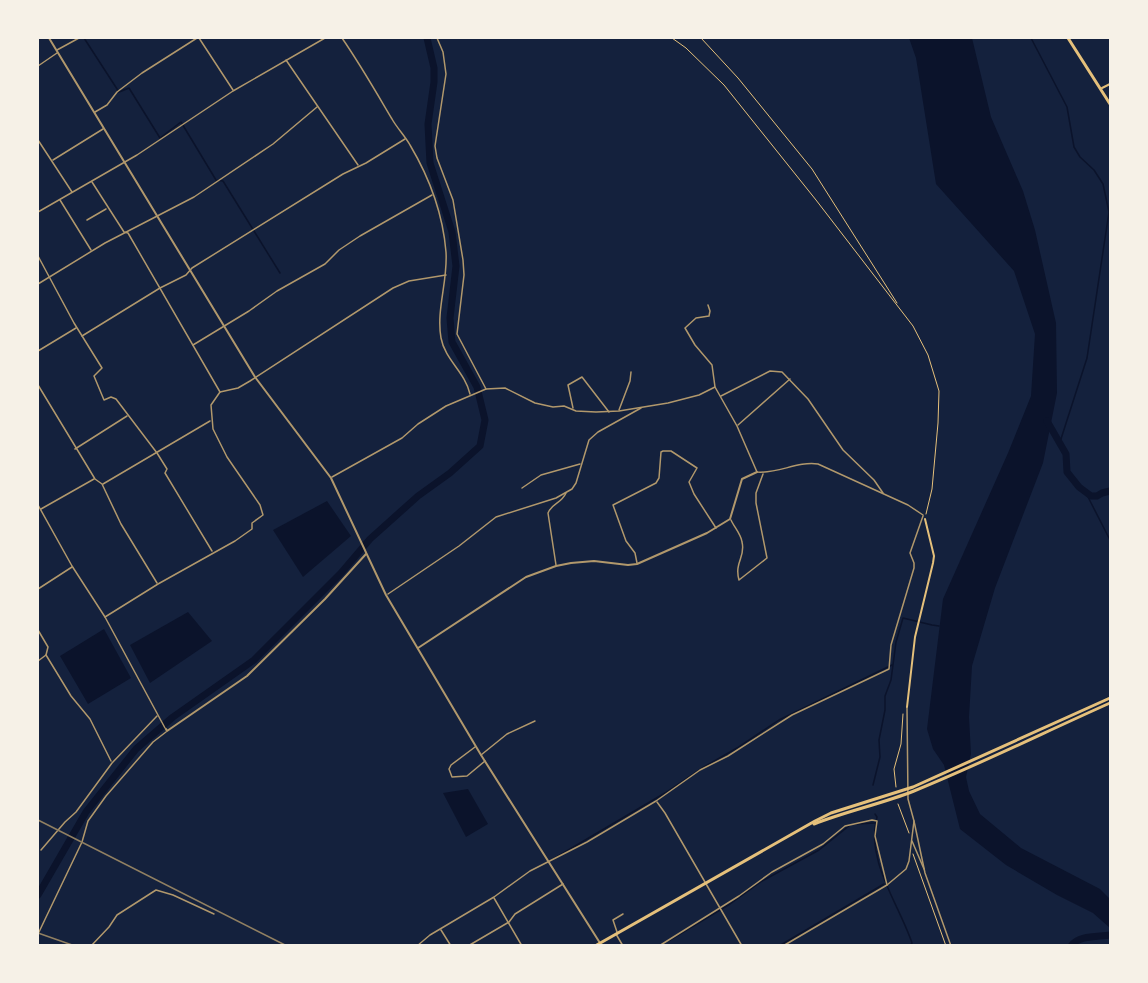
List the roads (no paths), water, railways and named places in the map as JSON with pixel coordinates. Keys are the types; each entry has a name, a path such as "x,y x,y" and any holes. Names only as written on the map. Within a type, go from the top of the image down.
{"main road":[{"path":"1068,38 1102,88 1110,104"},
{"path":"1102,88 1110,84"},
{"path":"907,707 915,637 934,556 924,517"},
{"path":"913,789 1110,698"},
{"path":"595,945 831,813 913,789 1110,703"}],"street":[{"path":"49,38 255,377 331,478 386,595 481,755 600,943"},
{"path":"38,66 79,38"},
{"path":"94,113 107,105 117,92 142,73 198,38 233,91"},
{"path":"38,212 167,136 233,91 325,38"},
{"path":"342,38 421,165 433,194 441,219 446,253 446,276 440,319 442,341 446,354 465,378 471,394"},
{"path":"437,38 443,52 446,74 435,146 437,158 453,200 463,260 464,275 457,334 485,389"},
{"path":"286,59 358,166"},
{"path":"38,284 91,251 194,197 258,154 317,107"},
{"path":"52,160 104,129"},
{"path":"82,336 190,272 192,268 405,138"},
{"path":"38,140 72,192"},
{"path":"38,147 41,144"},
{"path":"91,181 107,208 126,232 220,392"},
{"path":"193,345 277,291 325,264 339,250 360,236 433,194"},
{"path":"60,200 91,251"},
{"path":"87,220 107,208"},
{"path":"38,256 76,328 102,368 93,376 104,400 111,397 116,399 157,453 167,469 165,473 213,552"},
{"path":"105,617 235,541 252,529 252,523 263,515 264,512 227,457 213,429 211,405 220,392 238,388 393,288 409,281 446,276"},
{"path":"708,304 709,316 696,318 685,328 695,345 712,365 715,387 737,426 757,471"},
{"path":"38,351 76,328"},
{"path":"721,396 770,371 781,371 816,410 843,450 874,480 884,494"},
{"path":"619,411 631,372"},
{"path":"574,409 568,385 582,377 609,412"},
{"path":"737,426 790,380"},
{"path":"38,385 94,479 102,484 121,524 158,584"},
{"path":"331,478 402,438 418,424 447,406 485,389 505,388 535,403 553,407 564,405 582,412 609,412 699,394 715,387"},
{"path":"556,566 548,513 551,507 562,501 576,483 586,447 592,437 642,407"},
{"path":"75,449 128,416"},
{"path":"102,484 211,420"},
{"path":"637,564 635,553 626,541 613,506 656,483 659,478 661,452 663,451 671,451 697,468 689,482 716,528"},
{"path":"522,488 541,475 581,463"},
{"path":"417,945 494,897 530,871 656,801 700,770 728,756 792,715 889,669 891,645 914,568 910,553 924,517 916,509 818,464 808,463 763,472 757,471 742,479 730,519 716,528 637,564 594,561 556,566 526,577 418,648"},
{"path":"730,519 743,542 743,552 736,571 739,580 767,558 756,503 756,493 764,477 763,472"},
{"path":"40,510 94,479"},
{"path":"386,595 451,552 496,516 541,504 567,492"},
{"path":"38,505 72,566 105,617 166,730"},
{"path":"38,934 81,842 88,821 106,796 166,730 247,676 325,599 366,552"},
{"path":"38,589 72,566"},
{"path":"38,630 48,647 46,655 38,661"},
{"path":"46,655 71,696 90,719 112,763"},
{"path":"907,707 907,791 926,873"},
{"path":"41,850 64,822 76,812 112,763 158,716"},
{"path":"481,755 507,734 535,721"},
{"path":"476,746 451,765 449,769 452,777 467,776 485,761"},
{"path":"656,801 742,945"},
{"path":"659,945 772,872 824,844 845,826 877,821 875,836 887,885"},
{"path":"783,945 887,885 906,869 914,821"},
{"path":"912,841 926,873 951,945"},
{"path":"468,945 509,922 515,914 563,884"},
{"path":"92,945 117,915 156,890 173,895 214,914"},
{"path":"494,897 522,945"},
{"path":"623,914 613,920 623,945"},
{"path":"441,929 451,945"}],"water":[{"path":"909,38 972,38 991,117 1023,191 1035,230 1056,323 1057,393 1043,463 995,588 972,666 969,717 971,754 966,777 969,791 980,814 1021,848 1100,889 1110,899 1110,928 1093,913 1006,865 960,829 944,765 933,749 927,729 943,599 1031,396 1035,334 1014,271 936,184 916,58"},
{"path":"327,501 351,536 303,577 273,530"},
{"path":"188,612 212,641 150,683 130,645"},
{"path":"104,629 131,678 88,704 60,656"},
{"path":"468,789 488,824 466,837 443,793"}],"waterway":[{"path":"84,38 119,92 129,88 160,138 181,122 216,180 223,181 280,273"},
{"path":"38,895 86,812 136,749 173,717 254,660 341,573 370,539 418,496 450,473 480,446 485,420 477,387 452,342 450,318 456,266 452,232 430,163 428,124 434,68 427,38"},
{"path":"1031,38 1067,107 1074,147 1103,184 1109,212 1087,358 1060,442"},
{"path":"1047,421 1066,454 1067,472 1079,487 1091,496 1110,491"},
{"path":"1087,495 1110,540"},
{"path":"873,785 880,757 879,740 885,710 885,696 891,680 896,642 903,618 939,626"},
{"path":"548,862 665,793 779,720 892,665"},
{"path":"875,814 879,865 912,943 910,946"},
{"path":"855,824 875,823"},
{"path":"670,940 730,904 762,881 819,850 850,825"},
{"path":"779,946 884,884"},
{"path":"1071,946 1074,942 1084,938 1110,935"}],"railway":[{"path":"38,820 287,946"},
{"path":"38,933 75,946"}]}
